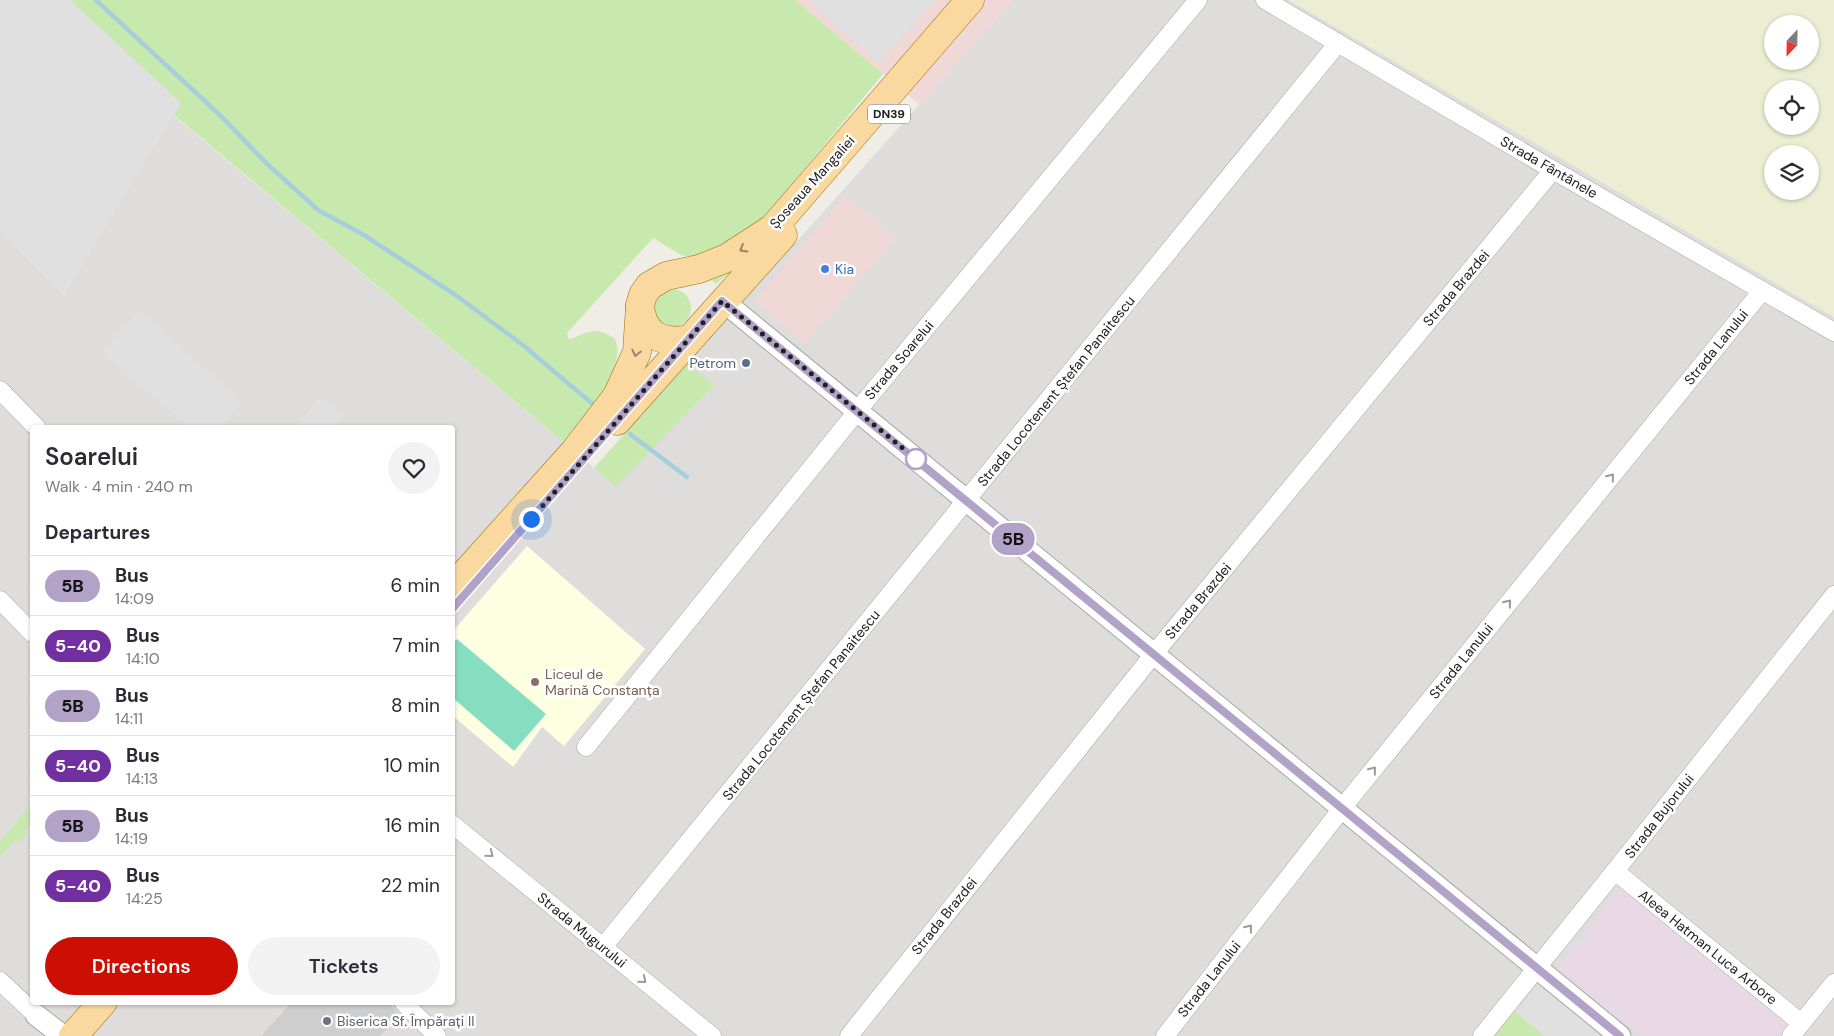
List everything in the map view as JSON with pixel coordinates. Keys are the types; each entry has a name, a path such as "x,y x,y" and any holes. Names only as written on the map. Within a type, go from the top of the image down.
{"main road":[{"name":"Șoseaua Mangaliei","path":"455,585 568,458 618,396 637,352 640,305 643,295 656,279 676,275 727,258 772,228 970,0"},
{"name":"Șoseaua Mangaliei","path":"455,606 988,0"},
{"path":"676,275 695,282 722,301"},
{"path":"640,305 641,318 653,334 671,341 690,339"},
{"path":"63,1035 85,1005"},
{"path":"63,1035 99,1005"}],"street":[{"name":"Strada Soarelui","path":"586,747 858,411 1198,0"},
{"name":"Strada Fântânele","path":"1265,0 1553,170 1834,332"},
{"name":"Strada Locotenent Ștefan Panaitescu","path":"604,947 1338,43"},
{"name":"Strada Brazdei","path":"849,1036 1153,655 1553,170"},
{"name":"Strada Lanului","path":"1165,1036 1342,808 1762,290"},
{"path":"722,301 1620,1036"},
{"path":"0,390 34,425"},
{"name":"Strada Bujorului","path":"1482,1036 1616,871 1834,595"},
{"path":"0,600 30,631"},
{"name":"Strada Mugurului","path":"455,826 712,1036"},
{"name":"Aleea Hatman Luca Arbore","path":"1616,871 1796,1029"},
{"path":"0,981 36,1015 63,1035"},
{"path":"1796,1029 1834,983"},
{"path":"406,1005 437,1036"}],"shaded area":[{"path":"0,0 70,0 174,116 594,468 1013,0 1289,0 1834,317 1834,1036 0,1036"},
{"path":"0,0 70,0 181,103 64,296 0,233"},
{"path":"795,0 1013,0 920,105"},
{"path":"808,0 935,0 879,63"},
{"path":"1289,0 1834,0 1834,317"},
{"path":"846,195 895,238 805,343 755,301"},
{"path":"139,310 242,402 222,425 186,425 102,352"},
{"path":"321,397 343,417 336,425 296,425"},
{"name":"Liceul de Marină Constanța","path":"527,546 645,649 564,746 542,727 513,767 455,718 455,629"},
{"path":"1627,889 1792,1025 1783,1036 1641,1036 1557,967 1619,891"},
{"path":"1538,986 1600,1036 1545,1036 1516,1013"},
{"path":"289,1005 390,1005 400,1015 380,1036 262,1035"}],"green space":[{"path":"70,0 795,0 883,74 756,227 700,258 681,255 653,238 567,333 569,340 591,332 602,332 614,338 617,349 616,362 610,378 593,409 567,445 174,115"},
{"path":"737,266 716,284 708,278"},
{"path":"672,289 685,295 691,308 685,321 672,327 659,321 653,308 659,295"},
{"path":"688,364 714,385 616,486 594,468"},
{"path":"457,639 546,714 514,751 455,700 455,641"},
{"path":"30,806 30,824 24,831 26,834 19,842 16,840 0,857 0,841"},
{"path":"1514,1011 1545,1036 1493,1036"}],"waterway":[{"path":"96,0 222,117 264,161 318,210 364,235 457,296 524,346 595,406"},
{"path":"630,434 687,477"}],"bus line":[{"name":"5B","path":"455,606 722,301 1620,1036"}],"place":[{"name":"Kia","path":"825,269"},
{"name":"Petrom","path":"746,363"},
{"name":"Liceul de Marină Constanța","path":"535,682"},
{"name":"Biserica Sf. Împărați II","path":"327,1021"}],"route":[{"path":"531,519 722,301 916,459"}]}
